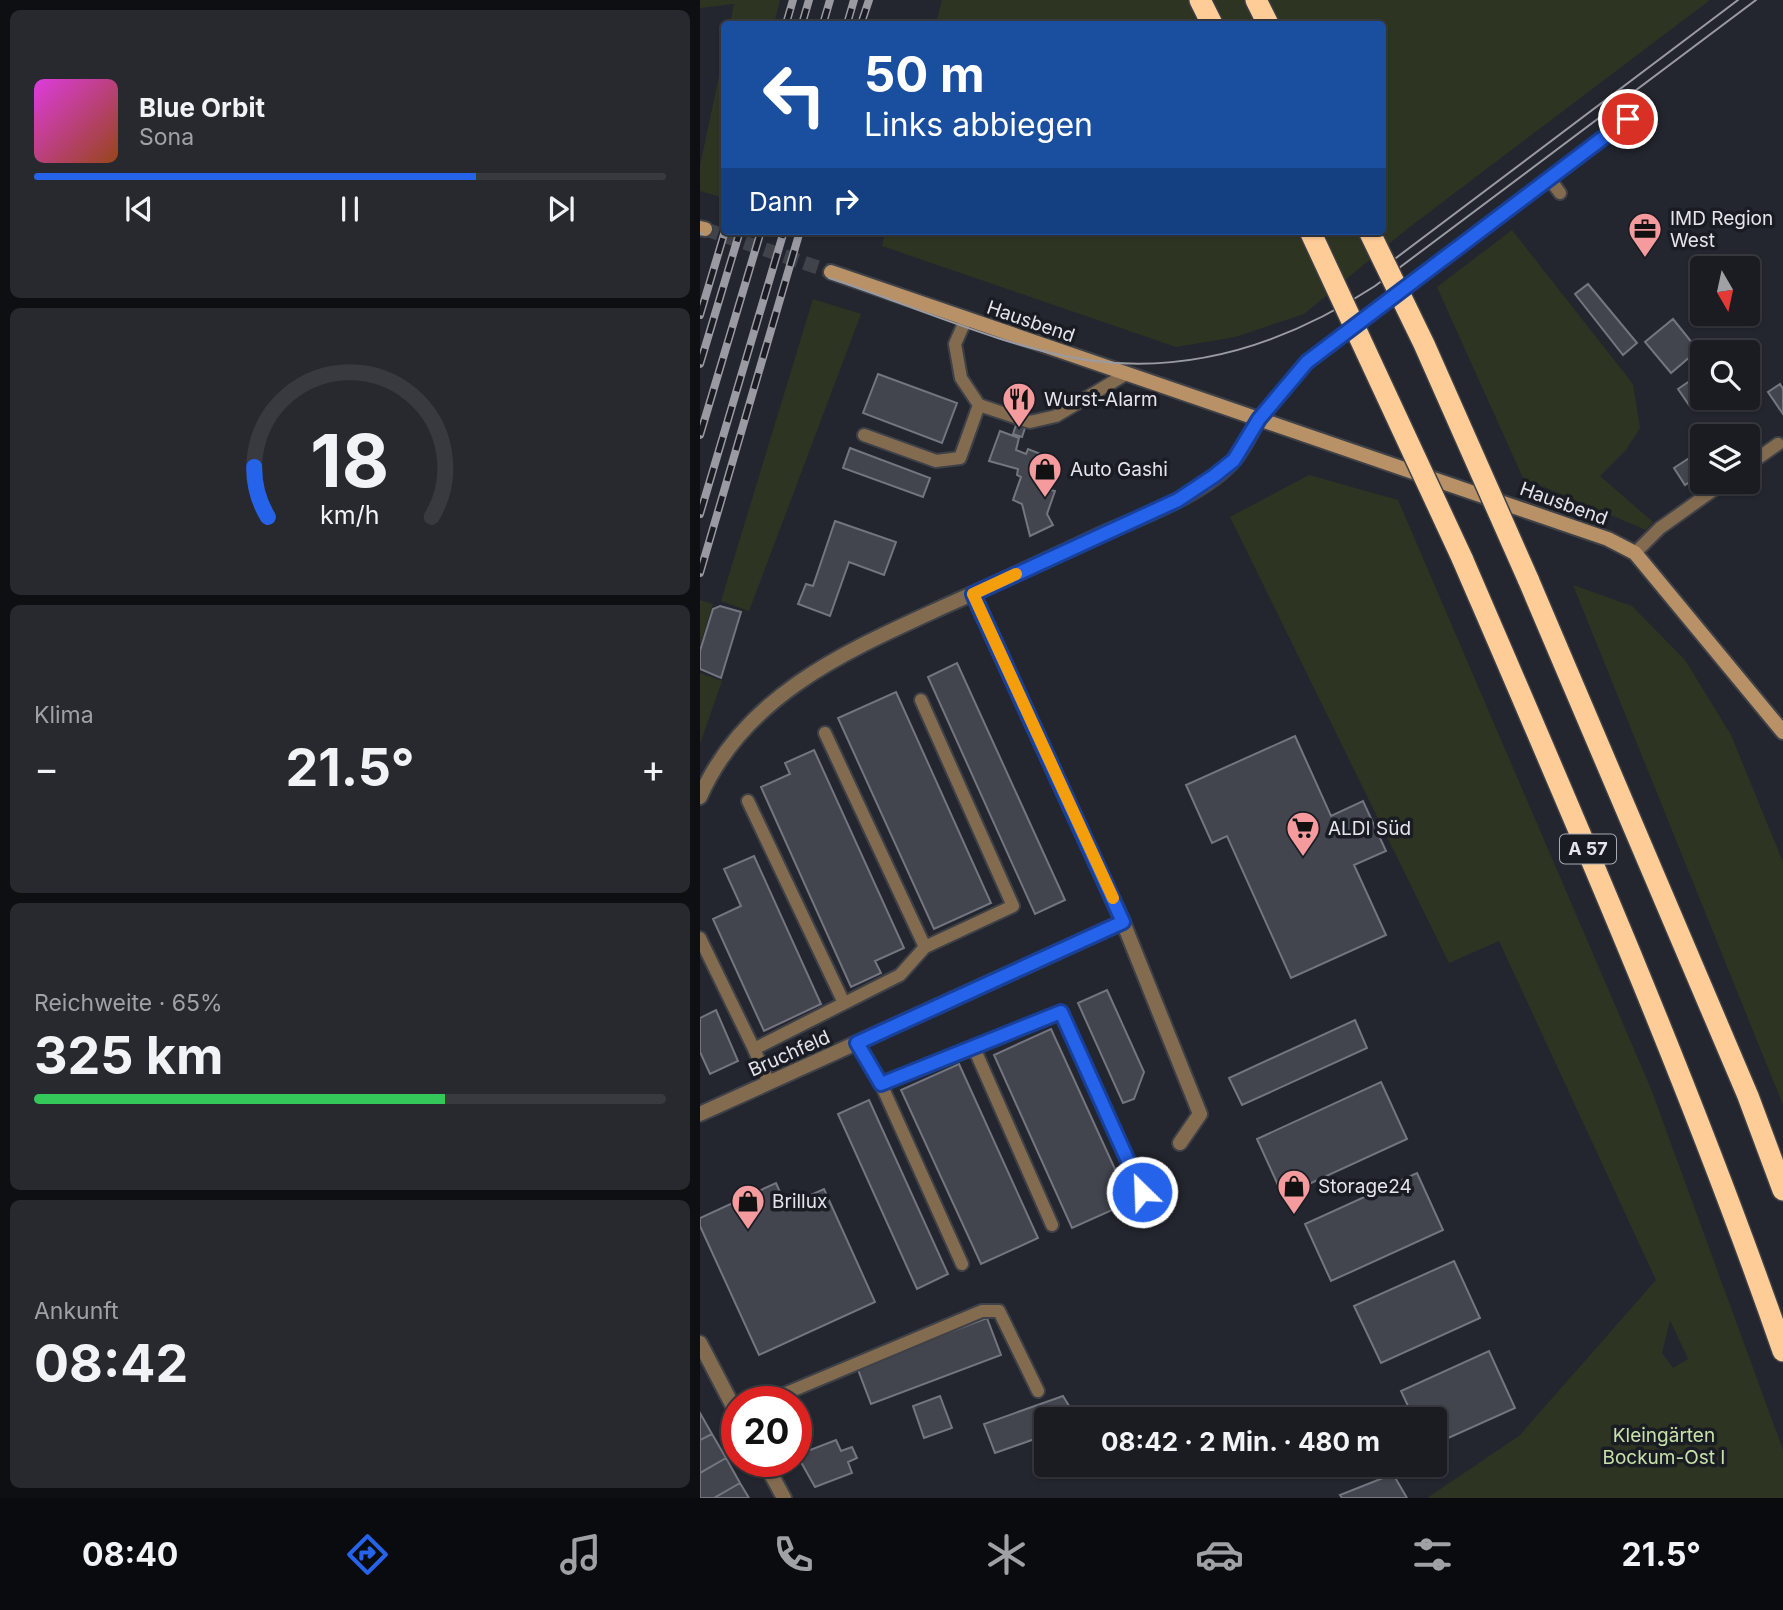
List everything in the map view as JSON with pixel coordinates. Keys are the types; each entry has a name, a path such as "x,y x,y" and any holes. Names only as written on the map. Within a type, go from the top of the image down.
{"highway":[{"path":"1200,0 1210,21"},
{"path":"1256,0 1266,21"},
{"name":"A 57","path":"1312,235 1462,558 1598,874 1707,1144 1783,1350"},
{"name":"A 57","path":"1371,235 1424,344 1528,579 1748,1096 1783,1190"}],"main road":[{"name":"Hausbend","path":"831,272 1537,512 1608,539 1635,553 1783,732"}],"street":[{"path":"700,797 710,775 733,741 761,711 790,688 862,645 1178,500 1234,460 1259,419"},
{"path":"973,594 1123,922 1200,1114 1180,1143"},
{"name":"Bruchfeld","path":"700,1114 1123,922"},
{"path":"700,1343 722,1386"},
{"path":"773,1477 785,1498"}],"lane":[{"path":"1259,419 1307,362 1645,106"},
{"path":"1549,178 1560,193"},
{"path":"965,319 955,344 961,378 979,405 1030,422 1056,416 1126,374"},
{"path":"864,435 936,461 960,458 979,405"},
{"path":"1760,457 1778,444"},
{"path":"1635,553 1660,528 1708,494"},
{"path":"754,1049 900,975 925,947 1013,906 921,700"},
{"path":"825,733 925,947"},
{"path":"748,801 844,1003"},
{"path":"700,938 769,1083"},
{"path":"881,1084 1061,1012 1142,1192"},
{"path":"857,1043 881,1084 962,1264"},
{"path":"974,1048 1052,1226"},
{"path":"803,1386 982,1311 999,1311 1038,1391"}],"green space":[{"path":"700,0 780,0 775,21 731,21 734,4 700,8"},
{"path":"942,0 1710,0 1407,229 1304,314 1235,337 1176,347 882,246 884,235 1386,235 1386,21 937,21"},
{"path":"721,66 721,197 700,191 700,166"},
{"path":"1512,230 1633,384 1640,428 1626,450 1600,476 1653,522 1646,530 1523,478 1437,287"},
{"path":"813,299 861,314 749,611 721,601"},
{"name":"Kleingärten Bockum-Ost I","path":"1309,475 1398,500 1651,1089 1783,1450 1783,1498 1427,1498 1519,1436 1656,1280 1499,941 1449,963 1230,517","holes":["1670,1320 1688,1359 1673,1368 1662,1353"]},
{"path":"1573,585 1632,606 1685,660 1731,735 1783,862 1783,1105"},
{"path":"700,600 713,604 700,645"},
{"path":"700,673 722,681 700,744"}],"building":[{"path":"1588,284 1637,343 1623,355 1575,294"},
{"path":"1673,319 1690,340 1690,357 1671,373 1645,342"},
{"path":"878,374 957,403 942,443 863,413"},
{"path":"1690,381 1690,404 1689,405 1678,389"},
{"path":"1780,384 1783,389 1783,414 1768,392"},
{"path":"1018,419 1027,422 1022,437 1013,434"},
{"path":"1000,431 1019,438 1016,450 1026,454 1028,449 1056,460 1046,489 1055,491 1047,514 1053,525 1030,536 1022,504 1013,500 1021,477 1017,475 1018,469 989,461"},
{"path":"850,448 930,478 923,497 843,468"},
{"path":"1690,458 1690,482 1685,485 1674,468"},
{"path":"835,521 896,542 884,575 849,562 830,616 798,604 806,584 813,586"},
{"path":"720,606 741,612 721,678 700,669 700,651 713,609"},
{"path":"957,663 1065,900 1035,914 928,677"},
{"path":"896,692 991,903 934,929 838,718"},
{"name":"ALDI Süd","path":"1295,736 1331,816 1363,801 1386,851 1354,865 1386,935 1291,978 1227,836 1212,843 1186,785"},
{"path":"814,750 904,948 875,961 881,973 851,987 761,787 790,774 785,763"},
{"path":"754,856 821,1004 764,1031 713,919 741,906 724,869"},
{"path":"1107,990 1144,1072 1134,1099 1123,1103 1078,1003"},
{"path":"716,1010 738,1061 710,1074 700,1052 700,1018"},
{"path":"1355,1020 1367,1048 1242,1105 1229,1078"},
{"path":"1051,1029 1130,1202 1072,1228 994,1055"},
{"path":"959,1064 1038,1238 981,1264 901,1090"},
{"path":"1381,1082 1407,1139 1283,1196 1257,1139"},
{"path":"869,1100 948,1274 917,1289 838,1114"},
{"path":"1417,1173 1443,1230 1331,1281 1305,1224"},
{"path":"776,1183 786,1206 824,1189 875,1302 759,1355 700,1226 700,1218"},
{"path":"1454,1261 1480,1318 1381,1363 1354,1306"},
{"path":"987,1318 1001,1355 871,1404 857,1367"},
{"path":"1489,1351 1515,1408 1447,1439 1447,1407 1408,1407 1401,1391"},
{"path":"940,1396 952,1428 924,1438 913,1406"},
{"path":"1063,1396 1070,1407 1034,1407 1034,1439 995,1453 984,1424"},
{"path":"700,1413 712,1434 700,1440"},
{"path":"712,1434 721,1449 721,1461 700,1473 700,1440"},
{"path":"836,1440 841,1451 852,1447 857,1458 848,1462 852,1473 815,1487 809,1477 812,1477 812,1449"},
{"path":"721,1461 721,1477 737,1477 740,1483 714,1498 700,1498 700,1473"},
{"path":"1385,1477 1395,1477 1407,1498 1342,1498 1340,1495"},
{"path":"740,1483 749,1498 714,1498"}],"tunnel":[{"path":"705,229 721,234"},
{"path":"723,235 831,272"}],"tram line":[{"path":"1396,258 1738,0"},
{"path":"829,278 990,336 1087,360 1164,363 1238,350 1308,323 1375,286 1756,0"}],"railway":[{"path":"787,21 793,0"},
{"path":"803,21 809,0"},
{"path":"824,21 830,0"},
{"path":"848,21 854,0"},
{"path":"862,21 869,0"},
{"path":"700,315 724,235"},
{"path":"700,364 739,235"},
{"path":"700,435 760,235"},
{"path":"700,514 783,235"},
{"path":"700,573 799,235"}],"slow traffic":[{"path":"1016,574 973,594 1113,898"}],"place":[{"name":"IMD Region West","path":"1645,259"},
{"name":"Wurst-Alarm","path":"1019,429"},
{"name":"Auto Gashi","path":"1045,499"},
{"name":"ALDI Süd","path":"1303,858"},
{"name":"Storage24","path":"1294,1216"},
{"name":"Brillux","path":"748,1231"}],"route":[{"path":"1142,1192 1061,1012 881,1084 857,1043 1123,922 973,594 1178,500 1214,476 1234,460 1259,419 1307,362 1628,119"}]}
